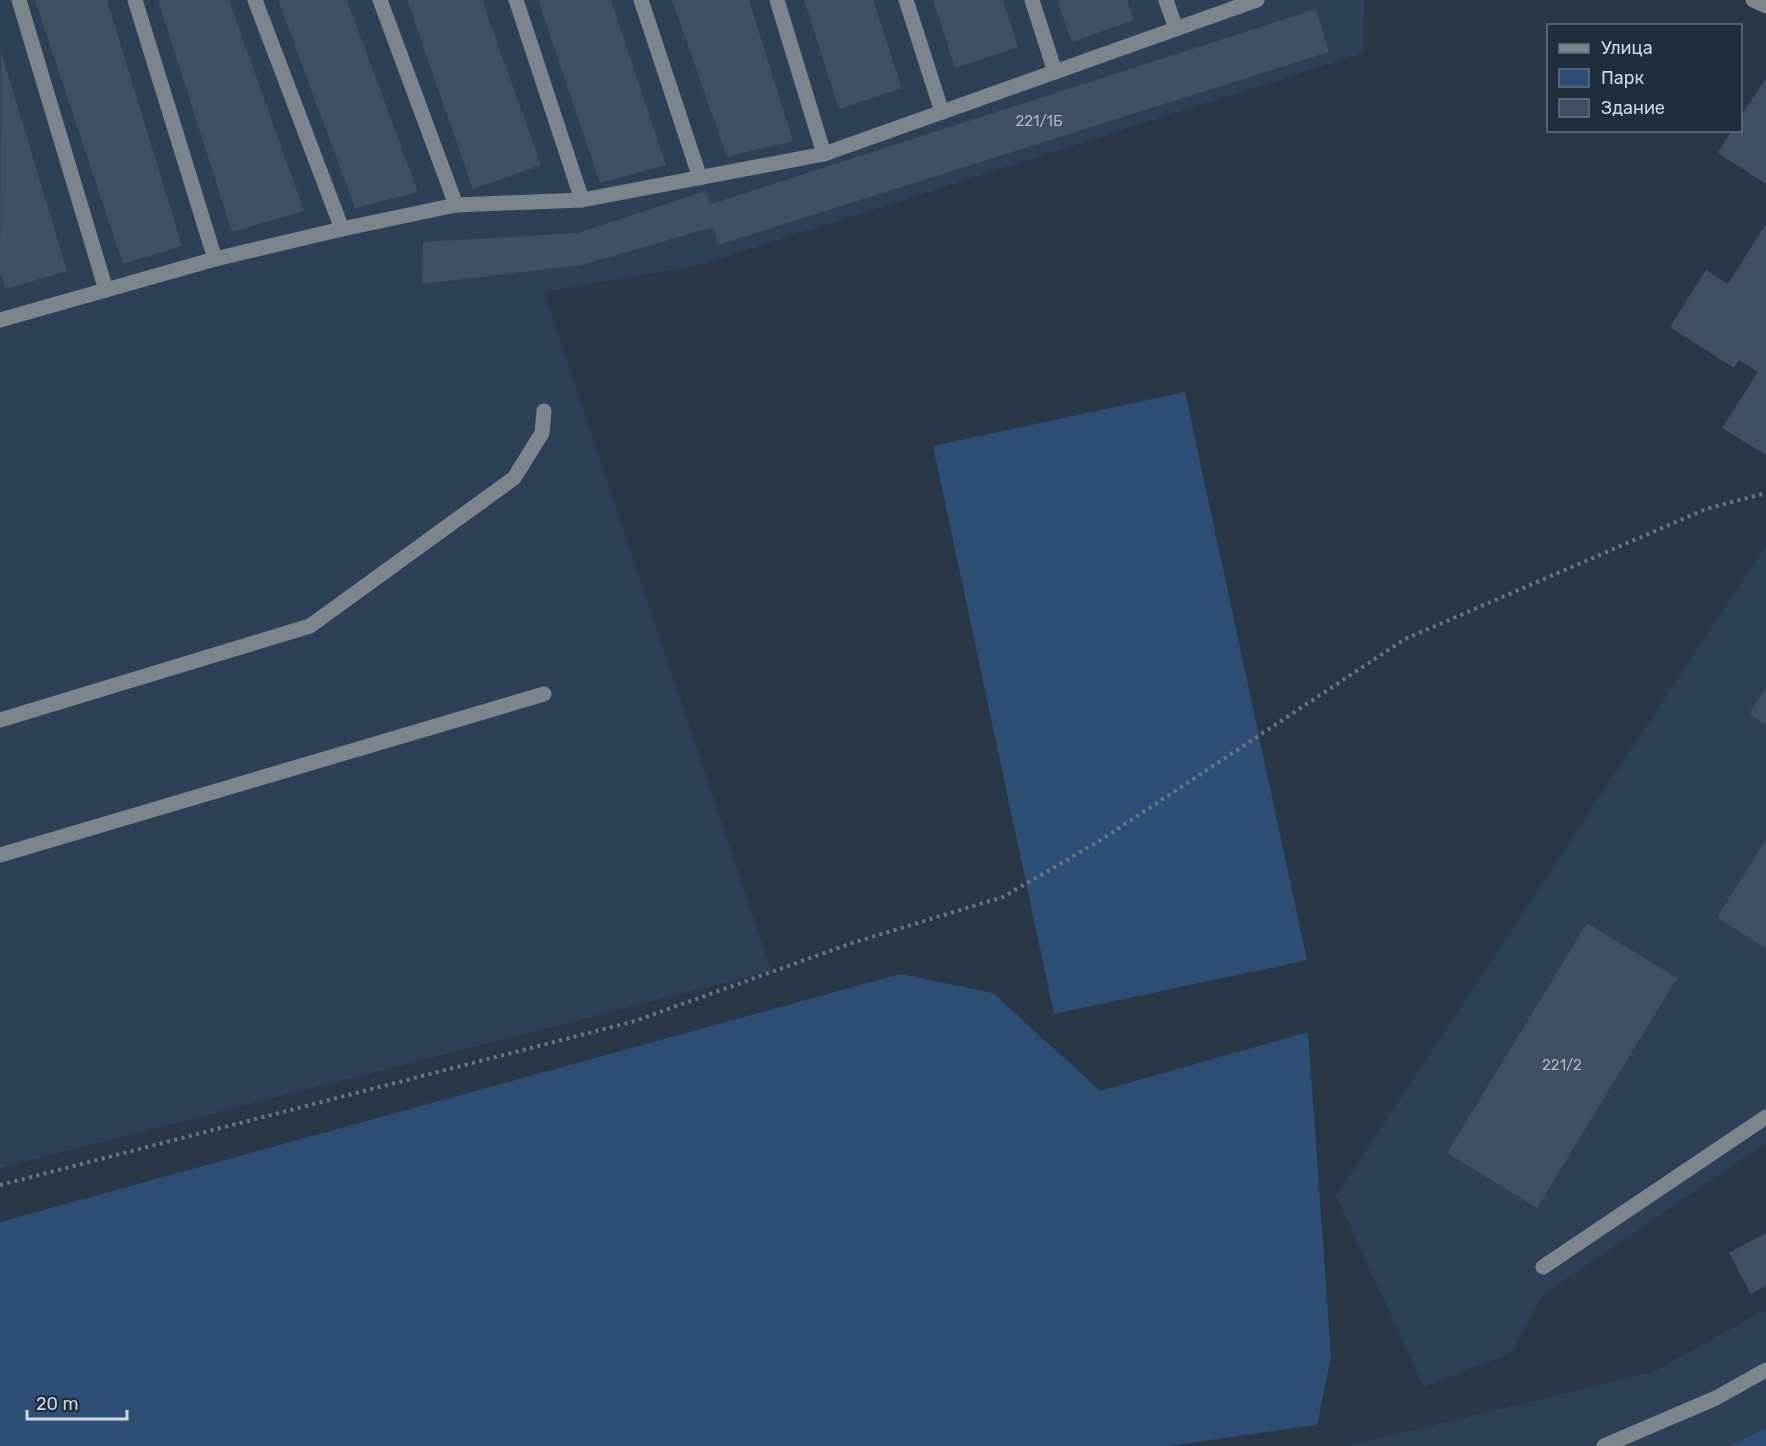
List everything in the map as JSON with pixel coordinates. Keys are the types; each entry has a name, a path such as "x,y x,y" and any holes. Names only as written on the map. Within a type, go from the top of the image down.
{"lane":[{"path":"19,0 106,290"},
{"path":"135,0 215,259"},
{"path":"255,0 342,229"},
{"path":"380,0 456,205"},
{"path":"516,0 582,200"},
{"path":"641,0 700,178"},
{"path":"777,0 824,154"},
{"path":"906,0 942,112"},
{"path":"1032,0 1054,72"},
{"path":"1166,0 1176,29"},
{"path":"0,320 215,259 456,205 582,200 824,154 1257,0"},
{"path":"1753,0 1766,6"},
{"path":"0,720 310,627 514,478 542,433 544,411"},
{"path":"0,855 544,694"},
{"path":"1543,1267 1766,1117"},
{"path":"1604,1446 1716,1398 1766,1370"}],"path":[{"path":"0,1185 635,1021 852,943 1003,897 1101,840 1405,639 1706,509 1766,493"}],"shaded area":[{"path":"0,0 1364,0 1363,53 699,265 544,292 771,971 0,1168"},
{"path":"1766,545 1766,1143 1543,1295 1511,1353 1424,1387 1336,1196"},
{"path":"1766,1309 1766,1428 1731,1446 1347,1446 1653,1372"}],"green space":[{"path":"1185,392 1307,960 1054,1014 933,446"},
{"path":"900,974 993,993 1100,1091 1308,1032 1331,1357 1317,1425 1168,1446 0,1446 0,1222"},
{"path":"1766,1428 1766,1446 1731,1446"}],"building":[{"path":"35,0 107,0 182,246 123,264"},
{"path":"158,0 229,0 304,211 232,232"},
{"path":"278,0 347,0 418,192 355,208"},
{"path":"407,0 482,0 541,165 473,189"},
{"path":"538,0 611,0 666,165 600,183"},
{"path":"672,0 749,0 793,141 727,157"},
{"path":"804,0 873,0 902,88 839,109"},
{"path":"933,0 1003,0 1018,47 955,68"},
{"path":"1057,0 1127,0 1134,20 1072,42"},
{"path":"1316,9 1329,52 718,245 713,227 582,265 422,284 423,242 578,233 705,191 711,204"},
{"path":"1,51 67,271 5,289 0,272"},
{"path":"1766,78 1766,184 1718,153 1731,132 1742,132 1742,115"},
{"path":"1766,224 1766,455 1722,428 1758,372 1739,360 1734,368 1670,327 1706,270 1728,284"},
{"path":"1766,688 1766,725 1749,714"},
{"path":"1766,840 1766,949 1717,917"},
{"path":"1587,923 1677,978 1537,1208 1447,1153"},
{"path":"1766,1233 1766,1286 1751,1294 1729,1253"}]}
